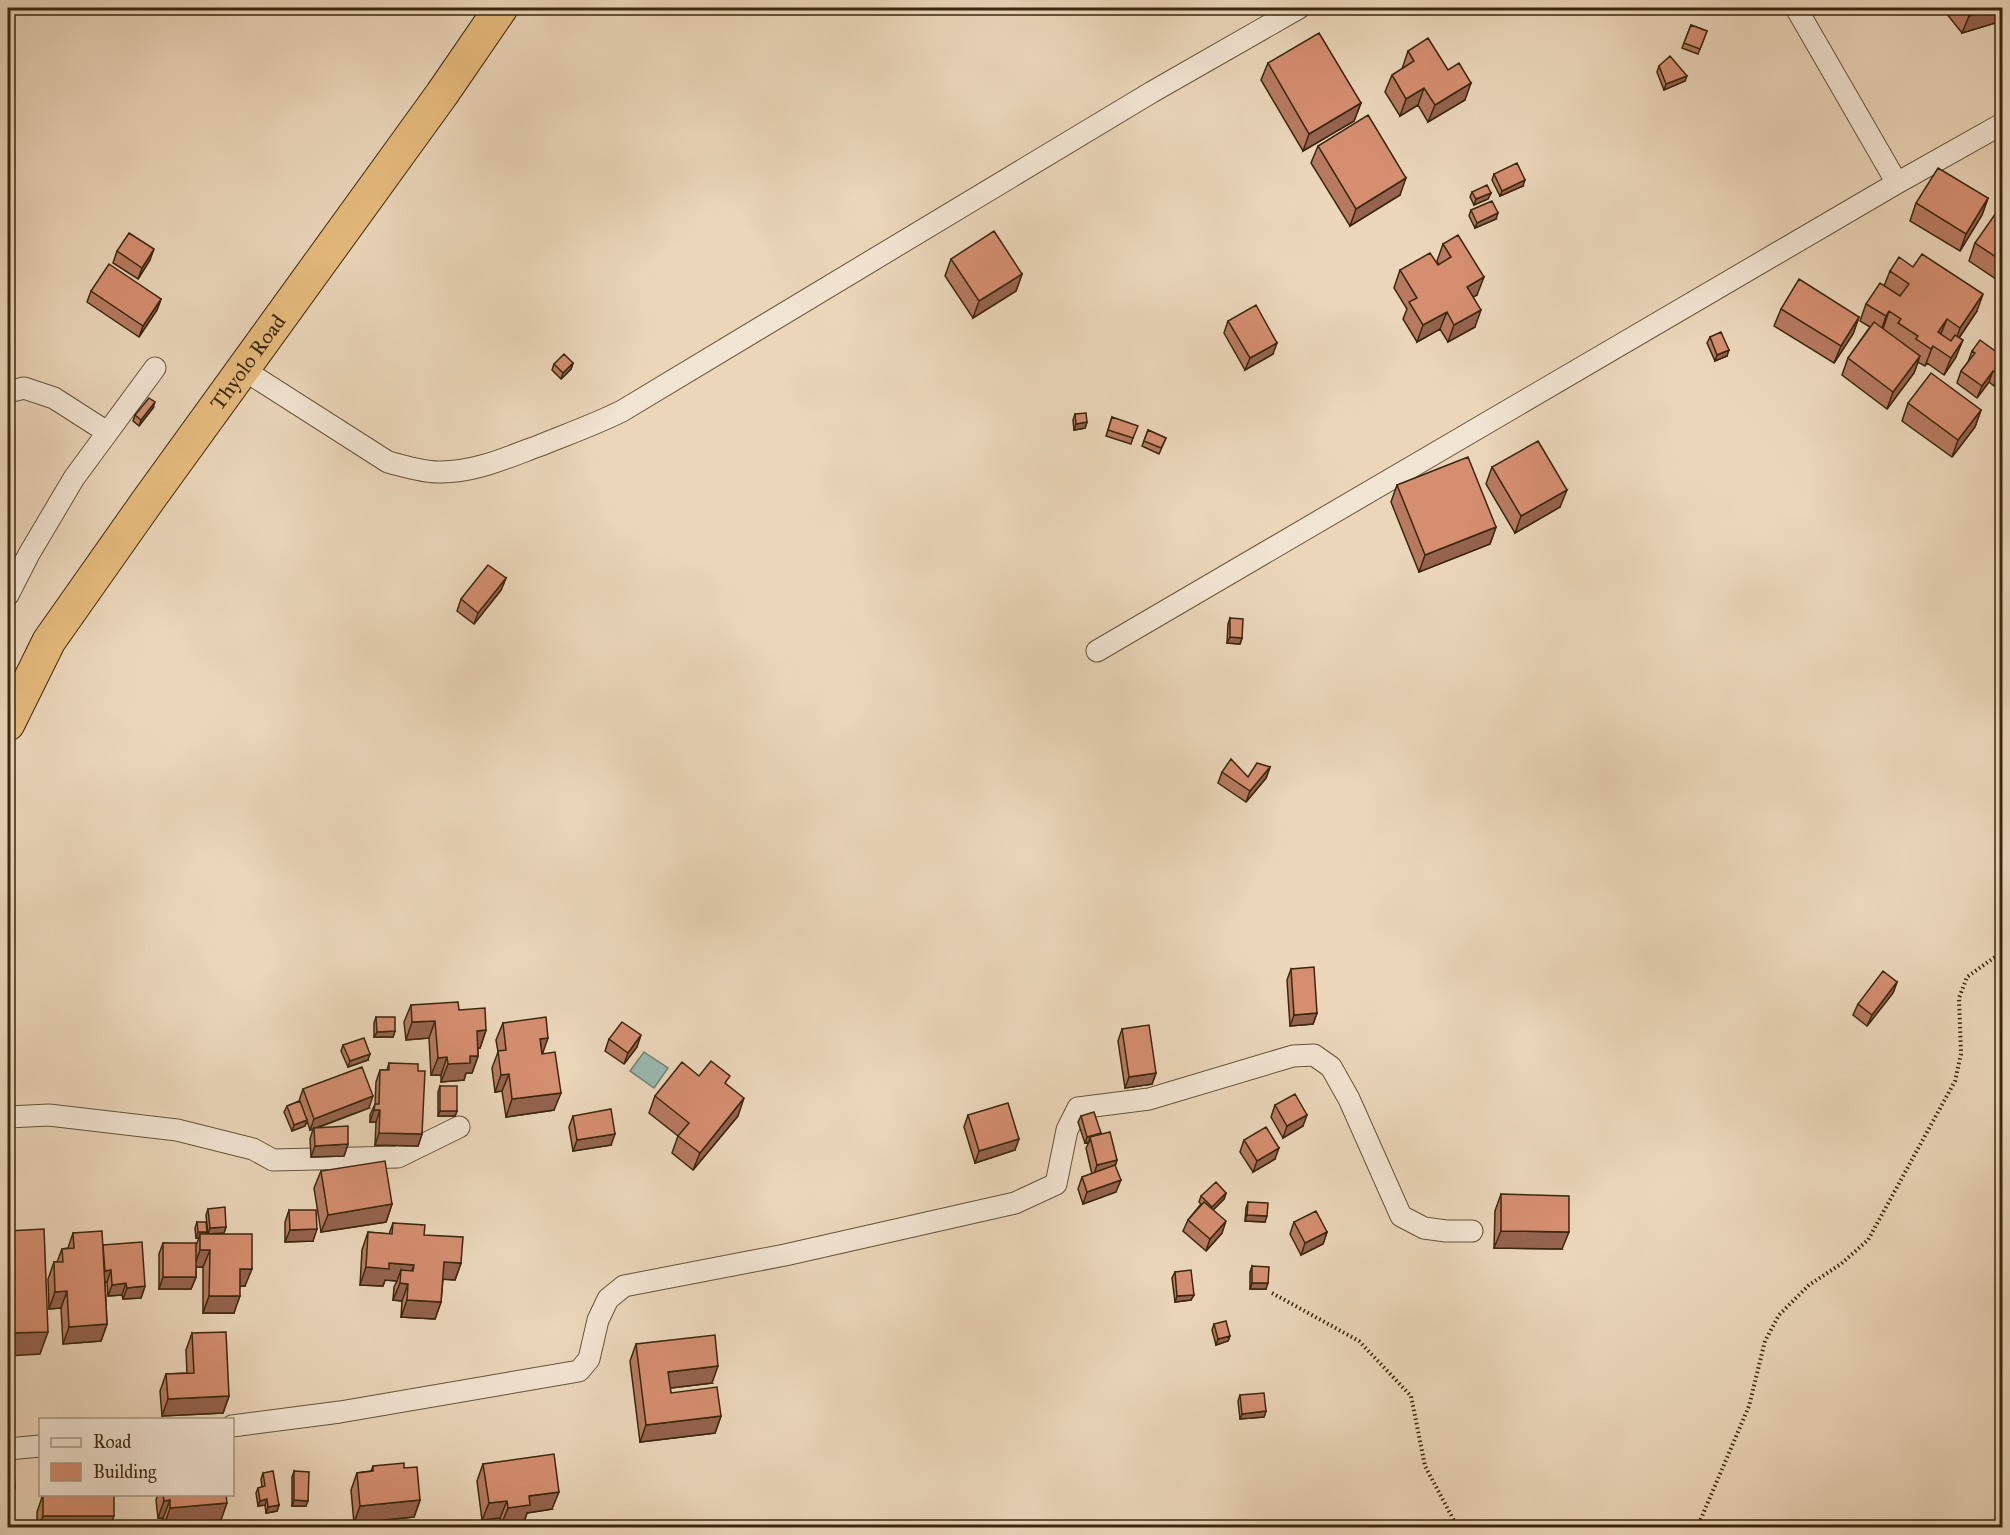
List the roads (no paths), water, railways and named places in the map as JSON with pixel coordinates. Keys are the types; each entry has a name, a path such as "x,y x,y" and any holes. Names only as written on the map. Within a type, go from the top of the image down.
{"highway":[{"name":"Thyolo Road","path":"8,724 49,641 442,94 501,8"}],"street":[{"path":"244,370 388,462 411,469 438,472 468,469 497,462 600,422 622,411 1142,98 1299,8"},
{"path":"1796,8 1896,183"},
{"path":"1097,651 1896,183 2002,124"},
{"path":"8,595 29,554 74,478 155,368"},
{"path":"8,392 24,388 54,398 107,432"},
{"path":"234,1426 340,1412 579,1371 589,1359 598,1320 608,1299 624,1286 786,1254 1015,1203 1056,1184 1067,1130 1078,1108 1149,1099 1293,1056 1314,1055 1331,1067 1349,1099 1401,1216 1424,1227 1446,1231 1472,1231"},
{"path":"8,1117 49,1115 177,1130 253,1149 273,1160 398,1157 459,1127"},
{"path":"8,1449 39,1446"}],"water":[{"path":"644,1052 668,1068 654,1088 630,1071"}]}
